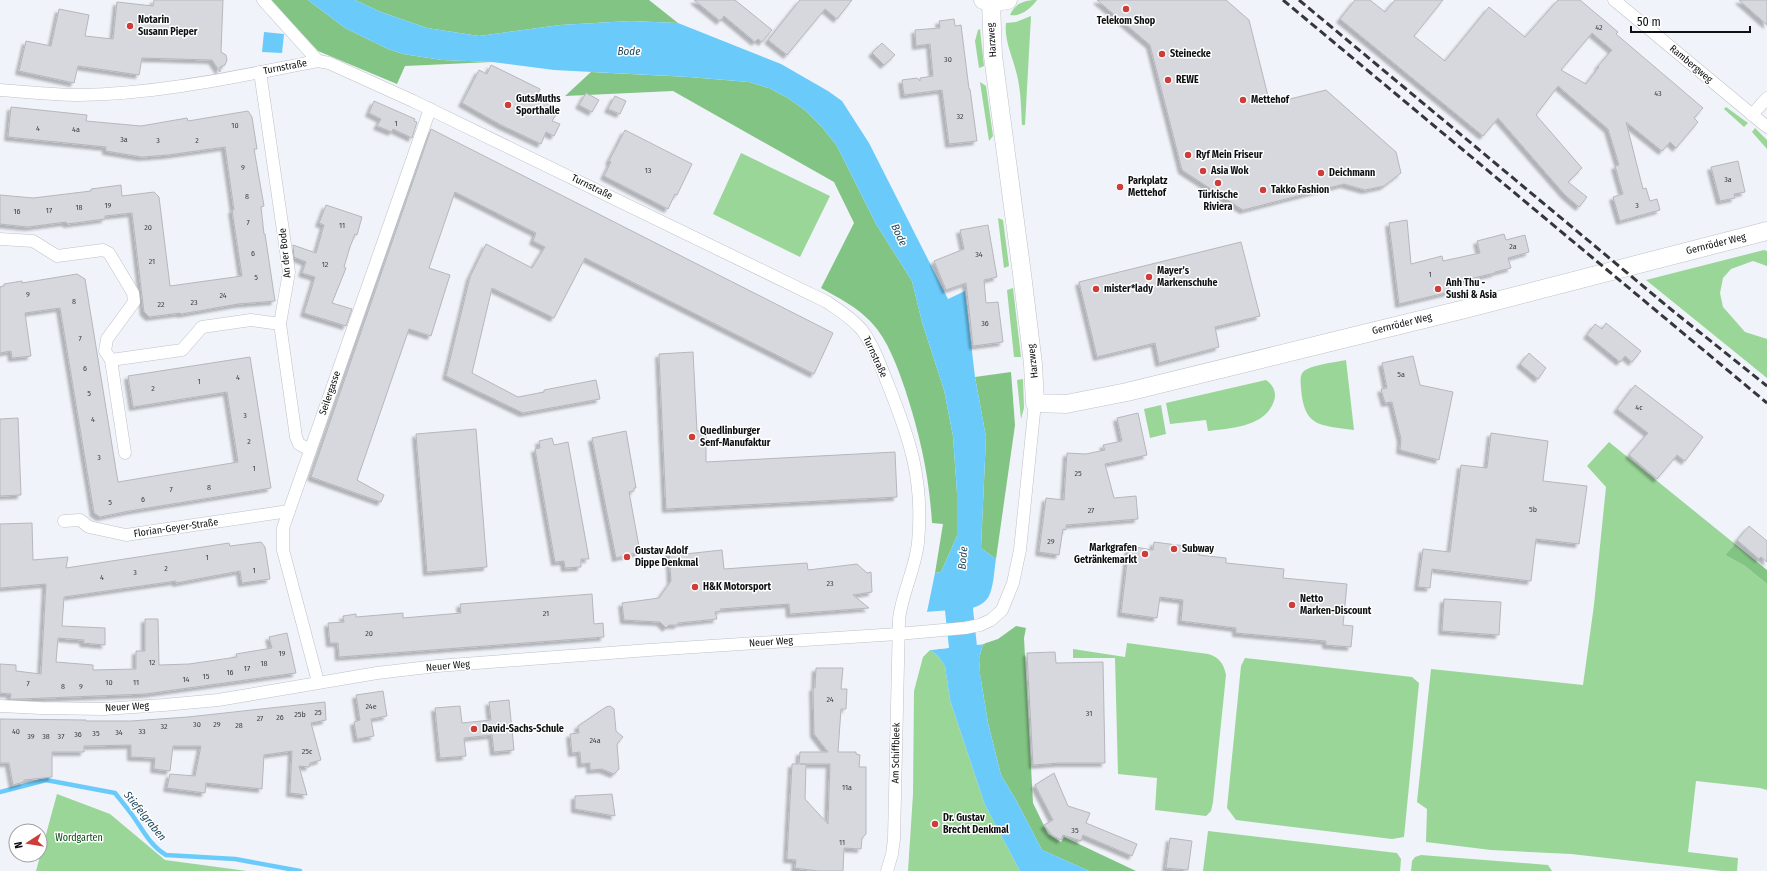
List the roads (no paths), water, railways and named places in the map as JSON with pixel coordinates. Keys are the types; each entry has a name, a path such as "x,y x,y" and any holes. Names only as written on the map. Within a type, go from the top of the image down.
{"main road":[{"name":"Harzweg","path":"994,1 993,56 1022,274 1033,364 1036,403"},
{"name":"Gernröder Weg","path":"1036,403 1066,404 1127,392 1494,302 1767,231"}],"street":[{"path":"263,0 318,61"},
{"name":"Rambergweg","path":"1614,0 1767,127"},
{"name":"Turnstraße","path":"0,90 74,95 133,92 196,84 318,61 343,69 430,109 827,302 845,314 862,331 877,358 902,421 912,451 917,478 920,513 918,544 915,561 901,602 898,634"},
{"name":"An der Bode","path":"260,72 289,272 280,324 296,437 299,444 310,450"},
{"path":"1752,115 1767,98"},
{"name":"Seilergasse","path":"318,682 283,550 284,528 430,109"},
{"path":"0,239 33,241 57,256 103,250 109,253 133,293 134,302 107,338 105,351 111,360 125,453"},
{"path":"111,360 182,350 202,327 251,320 280,324"},
{"name":"Harzweg","path":"898,634 975,626 991,620 1000,612 1009,596 1020,550 1036,403"},
{"name":"Florian-Geyer-Straße","path":"64,521 80,520 89,527 126,535 290,511"},
{"name":"Neuer Weg","path":"0,706 41,708 104,708 164,705 218,700 318,682 437,666 656,649 898,634"},
{"name":"Am Schiffbleek","path":"887,871 892,854 894,839 898,634"}],"water":[{"path":"308,0 355,0 381,12 427,28 479,36 560,25 630,21 678,23 781,64 828,91 842,101 869,143 948,299 965,291 975,377 986,437 981,548 996,559 992,587 989,596 984,602 970,609 927,612 935,573 941,572 957,536 957,493 953,436 944,390 922,322 912,281 876,224 837,146 822,127 806,111 788,98 769,88 749,82 689,77 554,70 492,62 442,60 403,54 388,49 345,28"},
{"path":"264,32 284,34 282,53 262,52"},
{"path":"983,644 979,659 980,674 988,723 1001,775 1042,850 1089,871 1020,871 985,805 950,700 945,666 938,656 930,650"}],"waterway":[{"name":"Bode","path":"962,572 959,610 967,684"},
{"name":"Stiefelgraben","path":"0,792 46,780 115,793 152,843 166,855 235,859 300,871"}],"railway":[{"path":"1283,0 1767,403"},
{"path":"1299,0 1673,311 1767,386"}],"place":[{"name":"Telekom Shop","path":"1126,9"},
{"name":"Notarin Susann Pieper","path":"130,26"},
{"name":"Steinecke","path":"1162,54"},
{"name":"REWE","path":"1168,80"},
{"name":"Mettehof","path":"1243,100"},
{"name":"GutsMuths Sporthalle","path":"508,105"},
{"name":"Ryf Mein Friseur","path":"1188,155"},
{"name":"Asia Wok","path":"1203,171"},
{"name":"Deichmann","path":"1321,173"},
{"name":"Türkische Riviera","path":"1218,183"},
{"name":"Parkplatz Mettehof","path":"1120,187"},
{"name":"Takko Fashion","path":"1263,190"},
{"name":"Mayer’s Markenschuhe","path":"1149,277"},
{"name":"mister*lady","path":"1096,289"},
{"name":"Anh Thu - Sushi & Asia","path":"1438,289"},
{"name":"Quedlinburger Senf-Manufaktur","path":"692,437"},
{"name":"Subway","path":"1174,549"},
{"name":"Markgrafen Getränkemarkt","path":"1145,554"},
{"name":"Gustav Adolf Dippe Denkmal","path":"627,557"},
{"name":"H&K Motorsport","path":"695,587"},
{"name":"Netto Marken-Discount","path":"1292,605"},
{"name":"David-Sachs-Schule","path":"474,729"},
{"name":"Dr. Gustav Brecht Denkmal","path":"935,824"}],"park label":[{"name":"Wordgarten","path":"79,838"}]}
